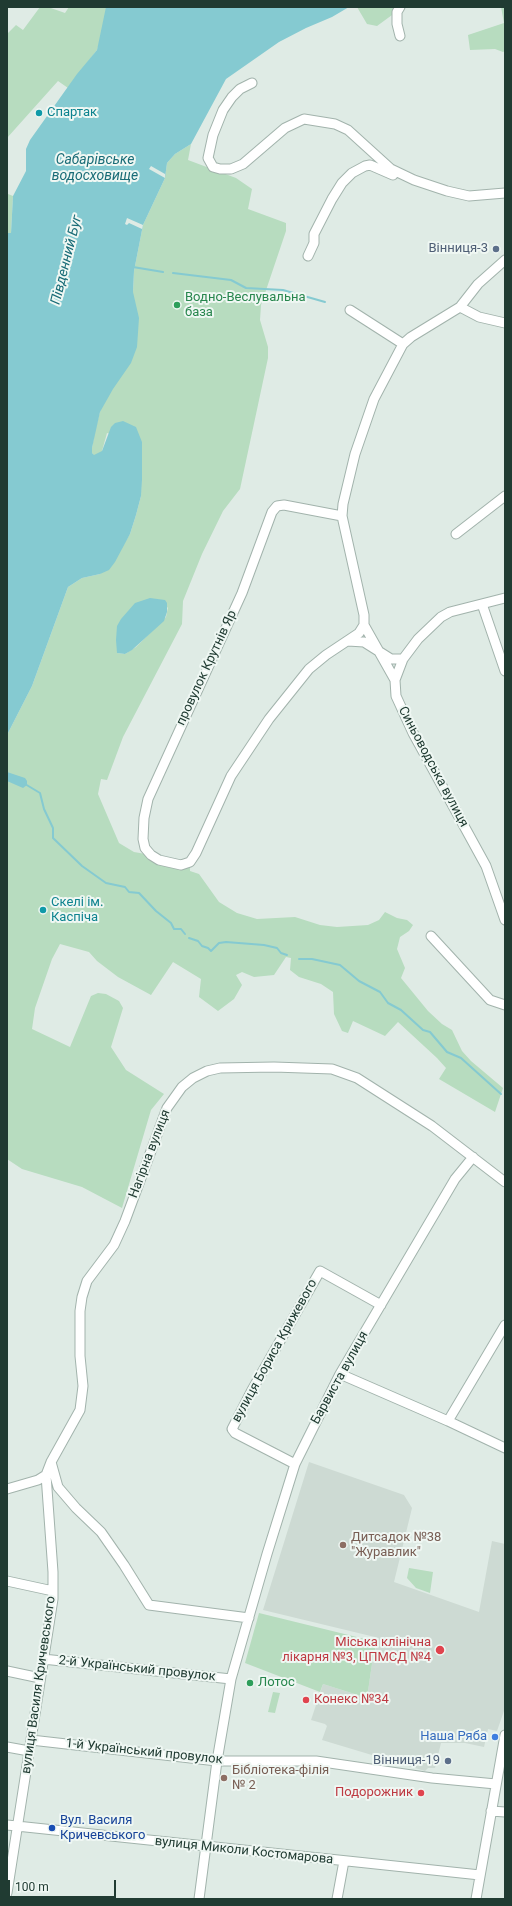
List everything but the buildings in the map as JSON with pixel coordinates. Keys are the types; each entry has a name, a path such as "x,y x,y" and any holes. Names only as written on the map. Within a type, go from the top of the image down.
{"street":[{"path":"400,7 397,12 396,24 400,36"},
{"path":"252,83 236,93 223,110 213,135 208,158 213,167 231,169 243,164 285,128 304,119 335,124 348,130 391,169 414,180 447,191 469,196 505,193"},
{"path":"308,256 314,243 314,234 332,199 342,183 352,173 370,165 399,178 414,180"},
{"path":"395,680 364,625 364,615 342,516 343,504 355,454 374,399 403,344 411,337 460,307 478,284 505,260"},
{"path":"460,307 479,317 505,323"},
{"path":"350,310 403,344"},
{"path":"456,534 505,496"},
{"name":"провулок Крутнів Яр","path":"342,516 284,505 277,506 272,512 242,593 151,790 143,827 145,848 151,855 159,860 181,865 190,862 196,853 231,776 269,719 309,669 326,655 348,641"},
{"name":"Синьоводська вулиця","path":"505,598 450,612 441,617 418,639 403,659 395,680 396,696 413,733 486,866 505,920"},
{"path":"482,604 505,671"},
{"path":"348,641 359,633 364,625"},
{"path":"348,641 364,642 391,659 403,659"},
{"path":"431,936 490,1000 505,1005"},
{"name":"Нагірна вулиця","path":"46,1475 51,1462 80,1410 83,1386 80,1356 80,1311 87,1282 116,1239 167,1108 182,1087 193,1078 207,1071 220,1068 274,1067 332,1069 357,1078 432,1126 505,1182"},
{"name":"Барвиста вулиця","path":"199,1899 207,1847 217,1761 231,1679 271,1540 295,1464 340,1374 455,1178 472,1157"},
{"name":"вулиця Бориса Крижевого","path":"295,1464 235,1433 232,1429 252,1390 320,1271 381,1305"},
{"path":"448,1421 505,1325"},
{"path":"340,1374 448,1421 505,1448"},
{"path":"51,1462 58,1487 76,1508 101,1532 149,1605 249,1618"},
{"path":"7,1489 38,1480 46,1475"},
{"name":"вулиця Василя Кричевського","path":"7,1893 53,1591 46,1475"},
{"path":"7,1581 53,1591"},
{"name":"2-й Український провулок","path":"43,1659 231,1679"},
{"path":"7,1671 40,1678"},
{"path":"476,1899 505,1735"},
{"name":"1-й Український провулок","path":"31,1740 217,1761 316,1761 432,1778 496,1784"},
{"path":"7,1747 29,1751"},
{"path":"492,1812 505,1812"},
{"name":"вулиця Миколи Костомарова","path":"7,1825 480,1875"},
{"path":"337,1899 344,1861"}],"shaded area":[{"path":"309,1462 404,1495 412,1508 394,1582 479,1612 492,1541 505,1544 505,1708 497,1731 488,1729 484,1747 465,1743 441,1743 435,1768 428,1768 425,1771 322,1740 327,1726 311,1720 323,1684 361,1696 368,1691 373,1657 379,1638 263,1610"}],"green space":[{"path":"40,7 48,7 65,13 69,7 125,7 100,41 97,50 68,88 58,81 7,138 7,34 16,25 23,30"},
{"path":"357,7 403,7 377,26 367,24"},
{"path":"501,7 505,7 505,51 503,52 495,49 470,50 468,35 504,23"},
{"path":"191,144 188,160 236,178 252,189 248,209 286,223 286,231 261,305 260,320 268,347 268,358 240,489 223,511 202,554 183,601 182,624 123,737 107,780 101,779 98,794 119,843 134,852 151,855 159,860 190,862 190,871 199,874 219,902 237,913 257,919 295,917 320,925 337,927 368,925 379,920 385,912 397,918 407,920 413,925 409,931 400,937 397,949 405,968 401,978 428,1011 442,1024 452,1030 462,1051 471,1061 503,1088 495,1112 439,1079 446,1068 398,1022 385,1036 353,1021 348,1033 342,1031 334,1014 333,992 321,984 299,977 290,970 291,958 286,957 274,975 254,977 242,972 236,975 242,985 234,999 218,1011 199,997 201,979 173,962 151,995 118,977 97,961 89,952 60,944 52,959 35,1008 32,1029 70,1047 91,996 98,993 106,994 119,1001 123,1008 111,1047 126,1070 164,1094 151,1110 122,1208 82,1187 22,1169 7,1159 7,735 32,686 68,587 82,578 100,574 130,534 136,515 141,496 142,442 107,433 102,451 103,469 92,453 92,448 95,430 133,292 134,271 143,225 165,178 167,163 175,154","holes":["168,607 166,617 136,647 125,654 117,653"]},
{"path":"7,183 8,194 13,196 11,233 7,233"},
{"path":"409,1568 433,1572 430,1593 416,1588 407,1578"},
{"path":"259,1613 377,1642 373,1657 368,1691 361,1696 323,1684 320,1692 245,1663"},
{"path":"273,1692 280,1693 275,1713 268,1712"}],"water":[{"name":"Сабарівське водосховище","path":"106,7 349,7 332,17 279,42 226,79 191,144 175,154 167,163 165,178 143,225 134,271 133,292 139,318 137,347 131,363 113,389 100,412 92,448 92,453 94,455 102,451 111,427 115,423 123,421 136,427 142,442 142,480 141,496 136,515 130,534 109,570 100,574 82,578 68,587 32,686 7,735 7,233 11,233 13,196 26,171 26,149 30,140 77,74 97,50"},
{"path":"150,598 165,600 167,603 167,612 164,621 132,650 125,654 117,653 117,626 121,619 135,603"},
{"path":"7,772 25,778 27,785 23,788 7,781"}],"pier":[{"path":"151,166 165,174 165,178 149,169"},
{"path":"127,218 143,225 142,229 129,223 127,225 125,224"}],"waterway":[{"path":"133,267 163,272"},
{"path":"173,273 231,280 246,288 283,290 325,302"},
{"path":"25,784 40,793 44,809 53,828 53,838 82,866 106,883 125,887 129,892 139,893 156,911 171,923 174,929 181,929 185,934"},
{"path":"189,938 198,941 202,946 211,951 219,943 226,942 264,945 277,948 281,953 287,955"},
{"path":"299,959 312,959 340,965 359,981 380,992 388,1003 401,1010 423,1030 430,1032 447,1052 461,1058 501,1094"}],"place":[{"name":"Спартак","path":"39,113"},
{"name":"Вінниця-3","path":"496,249"},
{"name":"Водно-Веслувальна база","path":"177,305"},
{"name":"Скелі ім. Каспіча","path":"43,910"},
{"name":"Дитсадок №38 \"Журавлик\"","path":"343,1545"},
{"name":"Міська клінічна лікарня №3, ЦПМСД №4","path":"440,1650"},
{"name":"Лотос","path":"250,1683"},
{"name":"Конекс №34","path":"306,1700"},
{"name":"Наша Ряба","path":"495,1737"},
{"name":"Вінниця-19","path":"448,1761"},
{"name":"Бібліотека-філія № 2","path":"224,1778"},
{"name":"Подорожник","path":"421,1793"},
{"name":"Вул. Василя Кричевського","path":"52,1828"}],"water label":[{"name":"Південний Буг","path":"67,260"}]}
